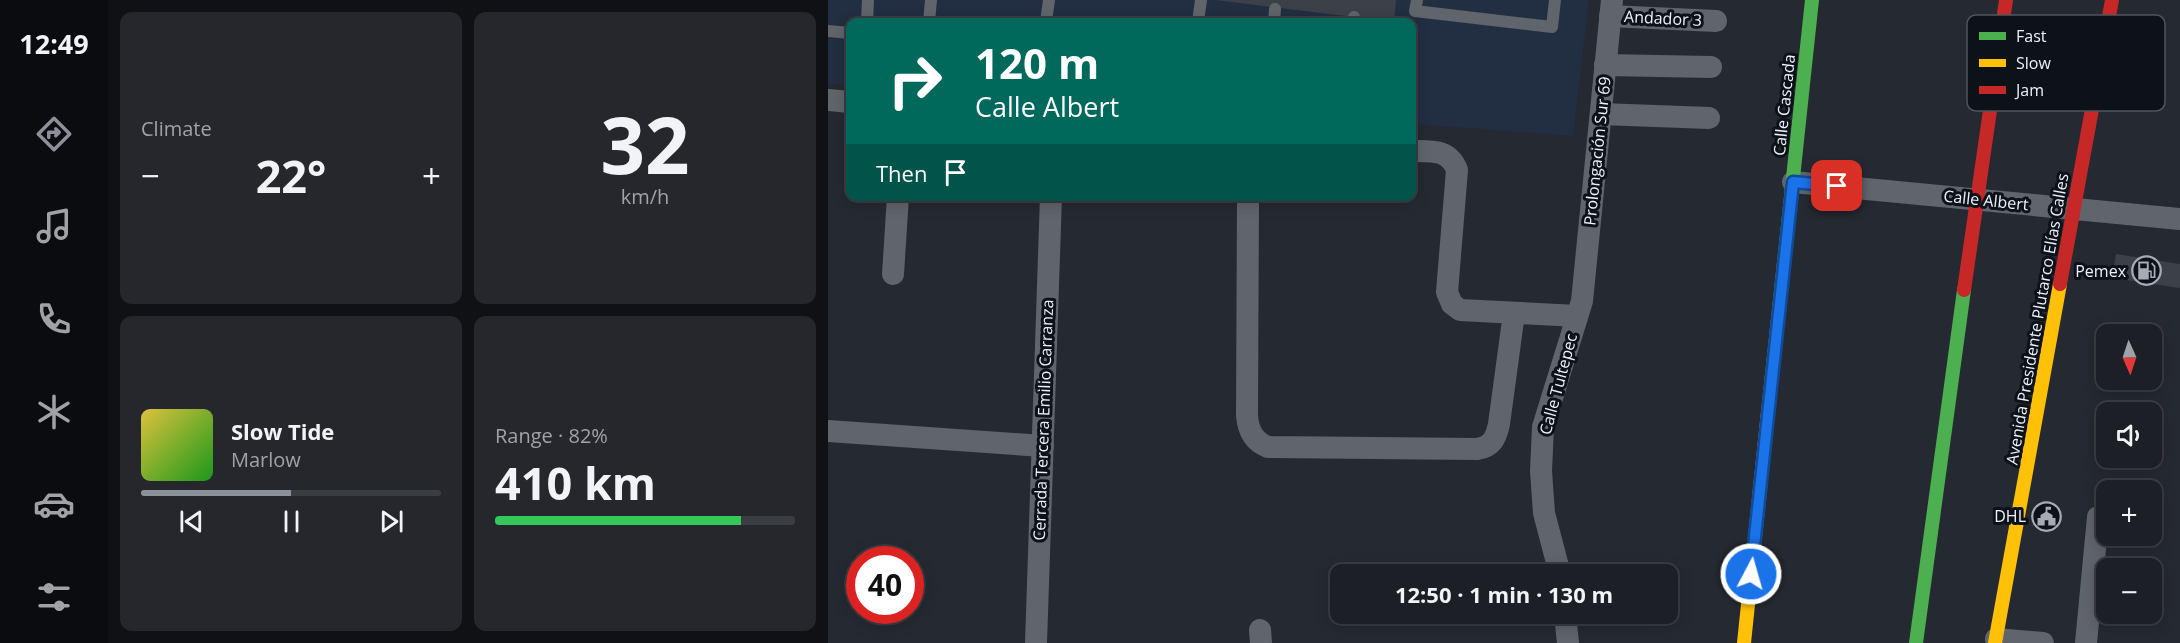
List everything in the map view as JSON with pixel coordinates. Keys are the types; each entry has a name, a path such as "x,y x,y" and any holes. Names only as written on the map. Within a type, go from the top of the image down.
{"main road":[{"name":"Calle Cascada","path":"1744,643 1812,0"},
{"path":"2004,15 2006,0"},
{"name":"Avenida Presidente Plutarco Elías Calles","path":"2109,15 2112,0"},
{"path":"1916,643 1989,111"},
{"name":"Avenida Presidente Plutarco Elías Calles","path":"1996,641 2091,111"}],"street":[{"name":"Andador 3","path":"1611,8 1716,21"},
{"name":"Prolongación Sur 69","path":"1579,309 1611,8"},
{"path":"1605,65 1711,67"},
{"path":"828,100 846,102"},
{"path":"1600,114 1709,118"},
{"path":"1416,151 1442,153 1455,163 1457,170 1447,292 1452,304 1460,310 1514,313 1579,309"},
{"name":"Calle Albert","path":"1793,182 2180,219"},
{"path":"893,274 898,201"},
{"name":"Cerrada Tercera Emilio Carranza","path":"1036,643 1050,201"},
{"path":"1248,201 1247,415 1251,433 1261,444 1268,447 1465,449 1483,448 1490,445 1497,435 1500,424 1514,313"},
{"name":"Calle Tultepec","path":"1557,564 1544,513 1541,471 1543,427 1579,309"},
{"path":"828,431 1042,446"},
{"path":"2086,643 2096,538"},
{"path":"1566,624 1568,643"},
{"path":"1996,641 2043,643"}],"lane":[{"path":"867,18 868,0"},
{"path":"929,18 930,0"},
{"path":"1047,18 1049,0"},
{"path":"1199,18 1201,0"},
{"path":"1417,0 1415,11 1552,27 1555,0"},
{"path":"1274,18 1275,9"},
{"path":"828,31 846,33"}],"shaded area":[{"path":"828,0 1589,0 1573,136 1416,124 1416,18 846,18 846,85 828,84"}],"building":[{"path":"1216,0 1396,0 1394,18 1362,18"},
{"name":"Pemex","path":"2116,254 2180,264 2180,288 2112,278"}],"traffic: fast":[{"path":"1768,412 1812,0"},
{"path":"1916,643 1964,290"}],"traffic: slow":[{"path":"1995,643 2060,284"},
{"path":"1744,643 1768,412"}],"traffic: jam":[{"path":"2004,15 2006,0"},
{"path":"2109,15 2112,0"},
{"path":"1964,290 1990,111"},
{"path":"2060,284 2092,111"}],"place":[{"name":"Pemex","path":"2147,271"},
{"name":"DHL","path":"2047,516"}],"route":[{"path":"1751,574 1793,182 1837,186"}]}
